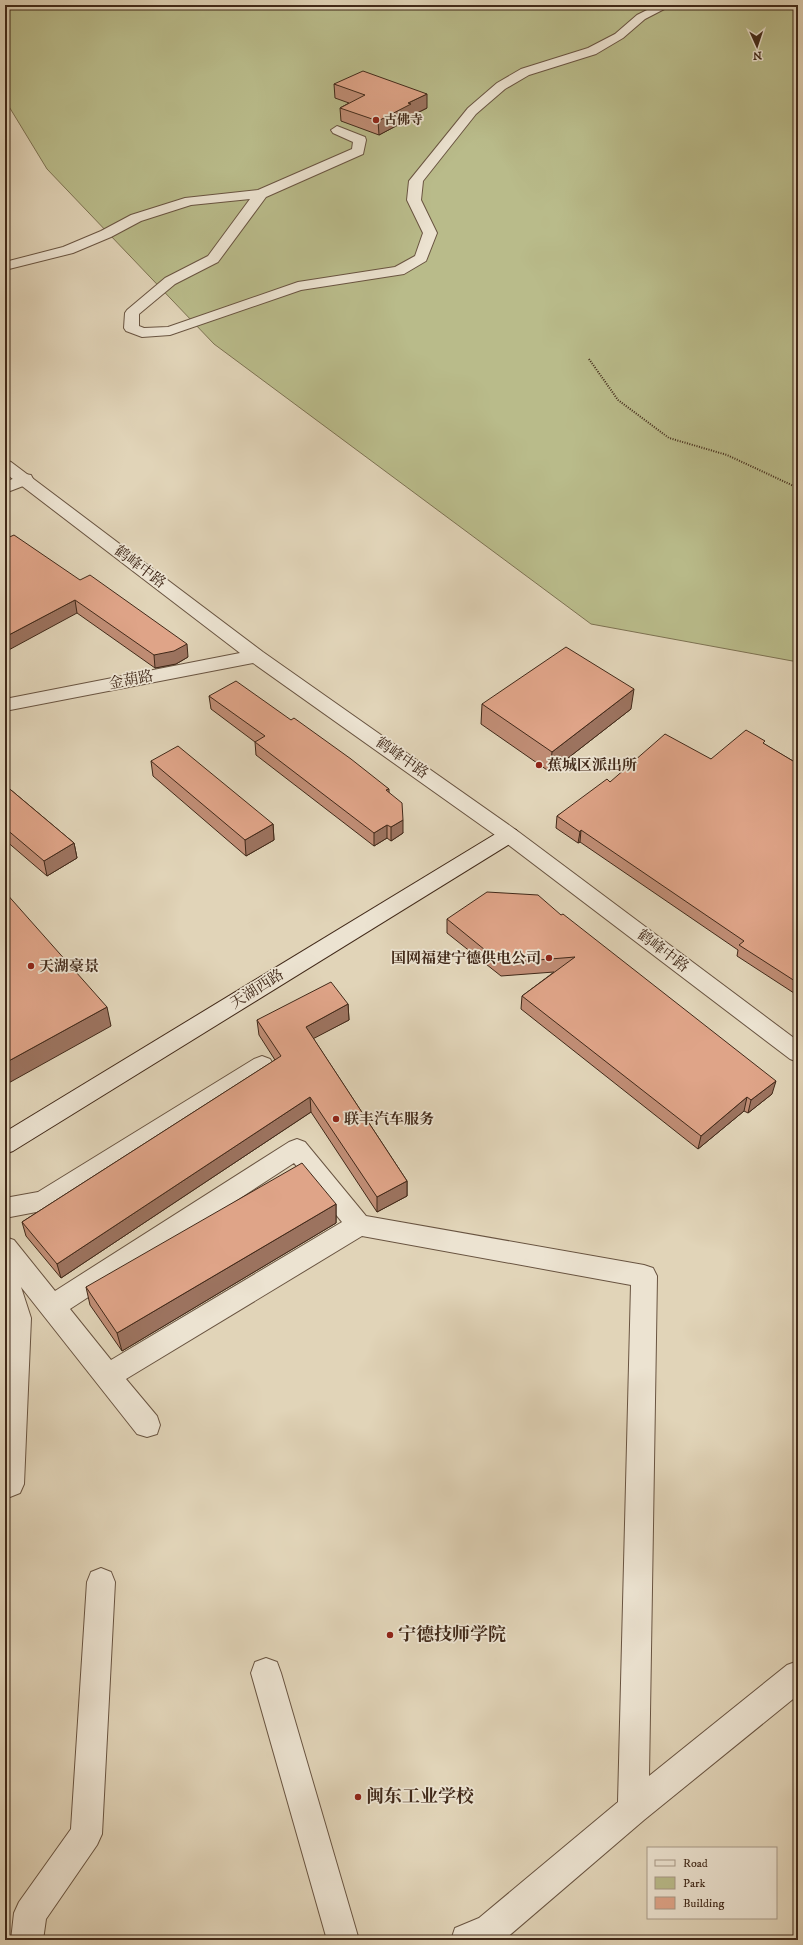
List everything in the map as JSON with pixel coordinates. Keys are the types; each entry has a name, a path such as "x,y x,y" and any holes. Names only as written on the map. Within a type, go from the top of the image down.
{"street":[{"path":"261,194 213,259 170,281 132,313 131,328 142,333 170,331 298,286 398,270 421,258 430,233 414,200 416,181 472,112 501,86 525,72 592,51 619,36 641,17 666,5"},
{"path":"5,266 68,250 106,234 136,218 190,201 261,194 358,151 360,140 337,130"},
{"name":"鹤峰中路","path":"5,464 256,656 510,835 798,1053"},
{"path":"5,488 25,480"},
{"name":"金葫路","path":"5,705 256,656"},
{"name":"天湖西路","path":"5,1144 510,835"},
{"path":"5,1208 43,1202 262,1065"},
{"path":"52,1307 297,1149 359,1225 644,1276 633,1809"},
{"path":"107,1376 359,1225"},
{"path":"5,1248 147,1425"},
{"path":"5,1276 18,1318 10,1484"},
{"path":"27,1940 30,1913 86,1834 101,1582"},
{"path":"266,1673 343,1940"},
{"path":"467,1940 491,1930 633,1809 798,1676"}],"path":[{"path":"589,359 618,400 669,438 727,455 798,488"}],"green space":[{"path":"5,5 798,5 798,662 591,624 214,344 47,169 5,100"}],"building":[{"path":"363,71 427,94 408,103 411,104 378,121 340,108 365,95 334,84"},
{"path":"14,535 80,580 90,575 187,644 174,651 154,655 75,600 5,637 5,539"},
{"path":"566,647 634,689 552,752 482,704"},
{"path":"236,681 291,720 294,718 351,759 389,789 386,790 402,803 403,820 391,827 387,825 374,833 255,742 265,736 209,696"},
{"path":"746,730 765,741 763,743 798,764 798,983 739,945 744,941 581,830 580,832 557,816 607,779 610,782 665,734 711,759"},
{"path":"178,746 273,824 245,840 151,761"},
{"path":"5,785 74,843 44,861 5,828"},
{"name":"天湖豪景","path":"5,892 107,1007 5,1063"},
{"path":"487,892 538,895 561,915 563,914 776,1081 751,1100 747,1097 701,1136 522,996 575,957 501,963 447,919"},
{"path":"331,982 348,1004 306,1027 407,1181 377,1197 310,1097 57,1264 22,1222 281,1056 257,1020"},
{"path":"302,1163 336,1204 117,1333 86,1287"}],"place":[{"name":"古佛寺","path":"376,120"},
{"name":"蕉城区派出所","path":"539,765"},
{"name":"国网福建宁德供电公司","path":"549,958"},
{"name":"天湖豪景","path":"31,966"},
{"name":"联丰汽车服务","path":"336,1119"},
{"name":"宁德技师学院","path":"390,1635"},
{"name":"闽东工业学校","path":"358,1797"}]}
